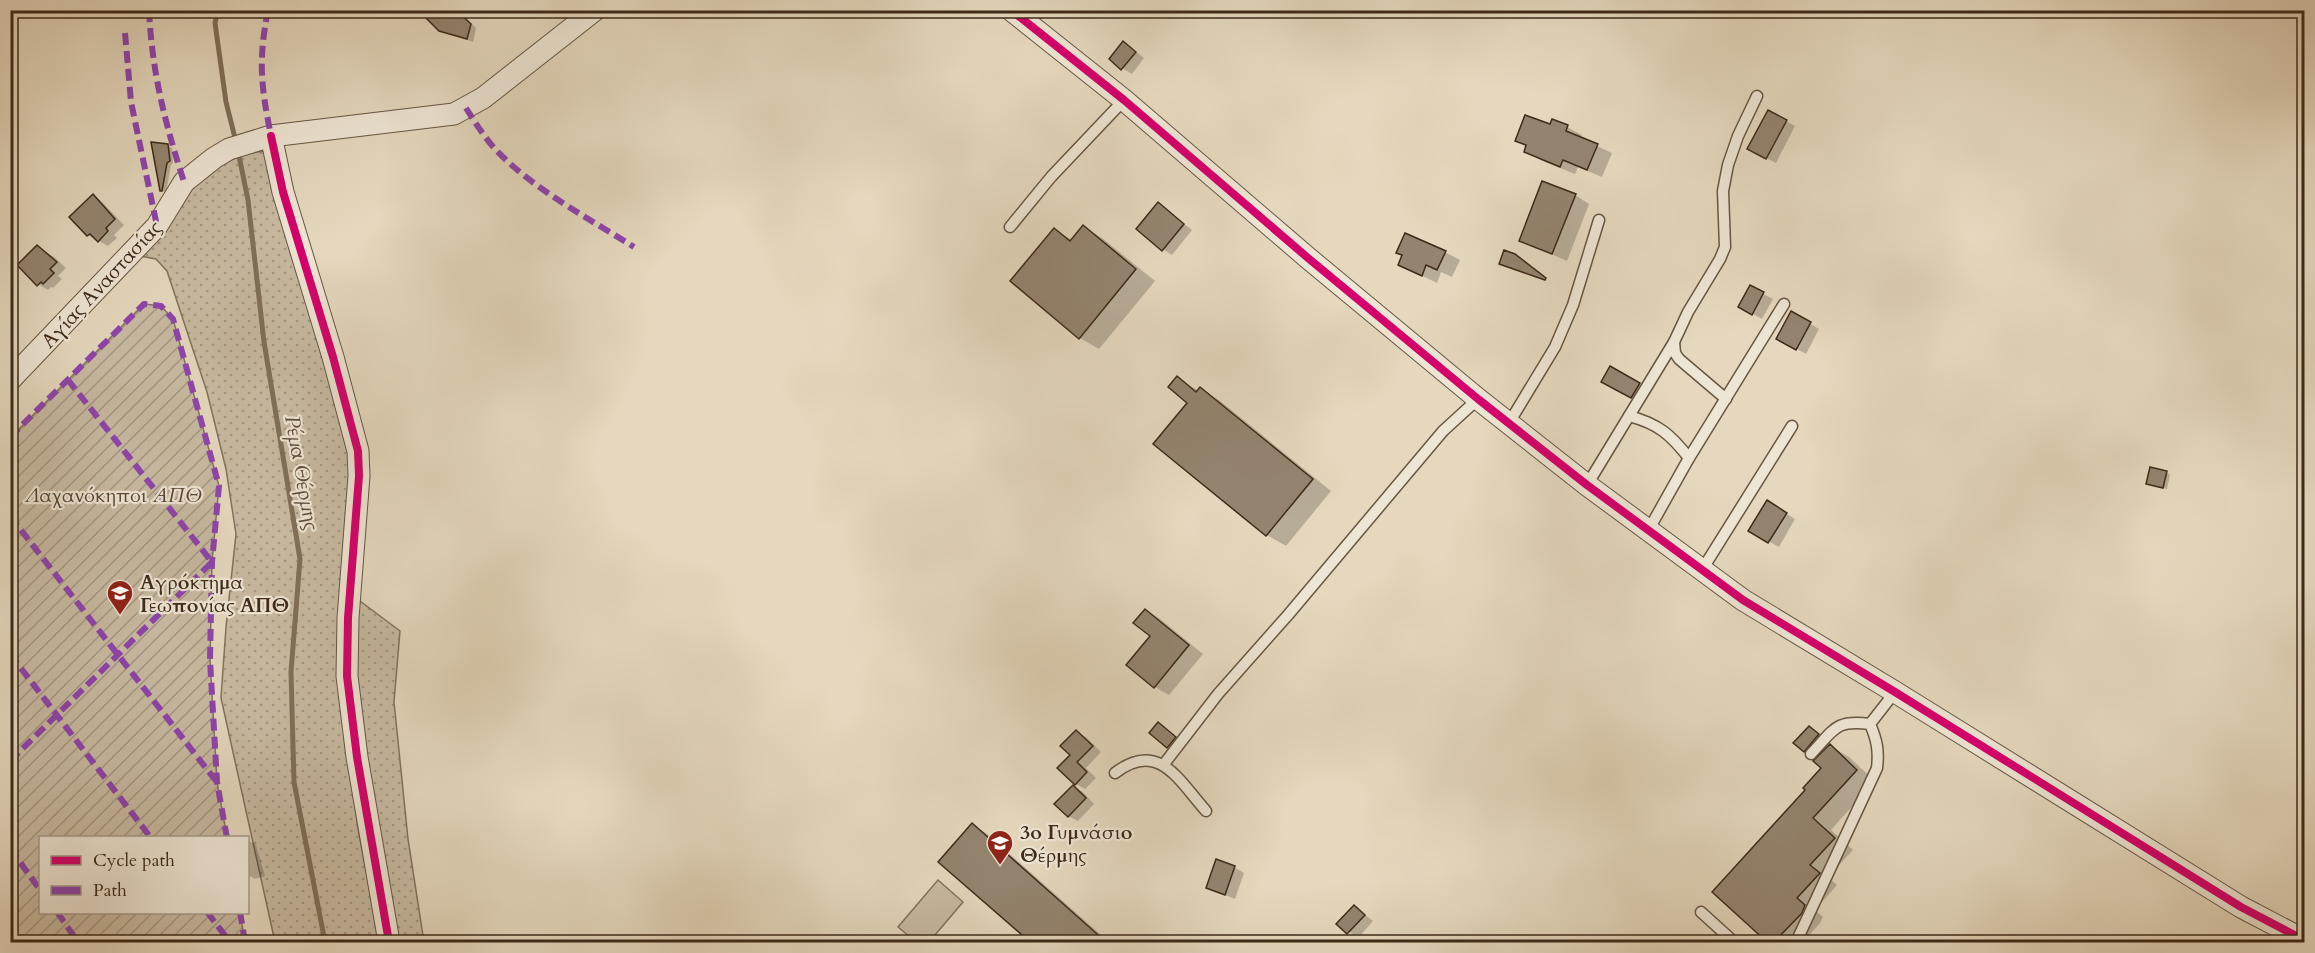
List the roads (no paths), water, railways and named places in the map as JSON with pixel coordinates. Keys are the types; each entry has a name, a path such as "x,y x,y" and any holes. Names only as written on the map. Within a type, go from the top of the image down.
{"street":[{"name":"Αγίας Αναστασίας","path":"10,380 157,226 184,183 214,158 247,142 271,136 454,114 483,98 595,10"},
{"path":"1011,10 1124,100 1308,258 1478,399 1587,485 1702,570 1778,623 1895,692 2241,907 2304,940"},
{"path":"271,136 283,192 333,357 358,451 359,476 348,618 347,676 357,757 389,942"}],"lane":[{"path":"1587,485 1674,342 1679,329 1720,259 1725,247 1723,191 1728,165 1756,96"},
{"path":"1010,228 1051,177 1124,100"},
{"path":"1509,423 1555,346 1573,305 1599,220"},
{"path":"1648,531 1689,458 1784,304"},
{"path":"1674,342 1675,353 1679,359 1726,399"},
{"path":"1164,764 1218,694 1288,615 1443,431 1478,399"},
{"path":"1629,416 1654,424 1669,434 1689,458"},
{"path":"1702,570 1792,426"},
{"path":"1870,724 1895,692"},
{"path":"1811,754 1842,723 1870,724"},
{"path":"1794,942 1798,938 1877,768 1879,752 1877,739 1870,724"},
{"path":"1115,773 1135,760 1164,764 1206,811"},
{"path":"1701,912 1734,942"}],"waterway":[{"name":"Ρέμα Θέρμης","path":"218,10 215,23 226,102 236,142"},
{"name":"Ρέμα Θέρμης","path":"238,151 248,200 264,342 300,559 291,672 294,782 325,942"}],"place":[{"name":"Αγρόκτημα Γεωπονίας ΑΠΘ","path":"120,616"},
{"name":"3ο Γυμνάσιο Θέρμης","path":"1000,866"}],"park label":[{"name":"Λαχανόκηποι ΑΠΘ","path":"114,495"}]}
